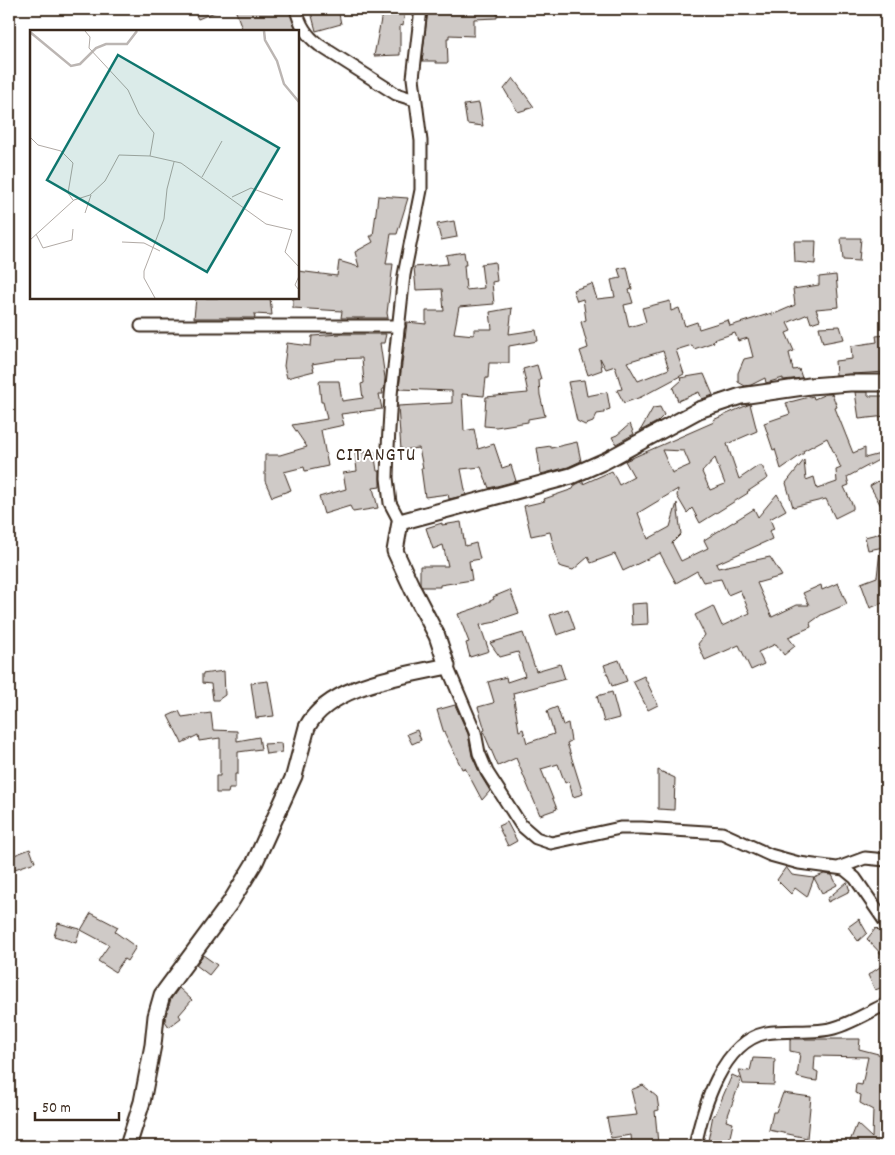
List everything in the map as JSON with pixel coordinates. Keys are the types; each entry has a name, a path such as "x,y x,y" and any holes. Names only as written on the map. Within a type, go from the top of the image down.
{"street":[{"path":"296,9 299,22 309,37 396,94 415,100"},
{"path":"421,9 413,64 415,100 421,141 421,190 404,275 391,395 387,478 390,503 400,522 395,552 437,636 447,666 475,732 479,754 486,772 521,824 536,838 551,843 620,828 722,833 770,855 799,863 844,869 855,878 886,923"},
{"path":"141,326 399,326"},
{"path":"400,522 571,476 605,461 699,410 732,399 810,386 886,383"},
{"path":"128,1146 142,1102 153,1045 156,1016 162,995 230,903 255,862 294,776 310,721 329,703 352,691 378,682 447,666"},
{"path":"838,868 866,858 886,860"},
{"path":"695,1146 702,1116 726,1062 736,1049 752,1038 766,1033 833,1028 886,1004"}],"building":[{"path":"193,9 222,9 198,19"},
{"path":"235,9 289,9 296,29 288,30 243,30"},
{"path":"323,9 338,9 341,24 316,31 311,12"},
{"path":"383,9 405,9 403,26 400,25 400,55 374,56"},
{"path":"428,9 497,9 497,18 474,19 474,36 449,35 449,38 447,38 448,63 436,63 436,61 422,61"},
{"path":"513,78 534,107 518,112 504,89"},
{"path":"479,103 483,126 467,124 464,105"},
{"path":"378,196 408,198 397,234 391,234 386,264 393,264 388,318 341,318 342,311 293,308 293,299 299,299 299,271 337,276 339,261 359,267 355,252 373,242 370,236 373,236"},
{"path":"454,221 457,237 441,240 437,224"},
{"path":"841,238 861,238 859,261 843,260"},
{"path":"794,241 816,241 815,264 795,262"},
{"path":"464,252 466,290 484,288 481,264 495,262 497,281 492,282 494,304 459,307 454,333 474,335 474,329 492,329 490,312 512,308 509,334 536,330 538,341 509,346 509,363 489,363 484,396 462,394 464,431 474,429 478,449 494,444 502,468 511,465 516,481 489,488 481,467 461,469 466,495 449,499 448,494 425,497 421,468 423,468 419,448 401,450 398,406 452,403 452,391 399,389 407,322 426,324 426,311 444,311 442,289 416,290 414,267 448,264 446,255"},
{"path":"627,267 632,289 629,290 633,303 624,305 629,327 646,322 642,308 670,301 671,311 679,308 685,326 697,322 699,329 728,320 730,326 772,313 772,315 795,305 793,289 819,285 819,277 836,275 839,307 816,309 820,320 811,323 808,314 787,323 791,331 786,333 794,351 789,353 793,370 799,369 802,378 783,380 783,378 766,383 765,378 745,386 738,382 738,373 744,359 753,357 748,338 738,341 735,333 694,349 692,345 676,350 684,374 641,397 624,403 617,390 622,389 615,366 606,369 600,358 602,370 588,375 580,351 588,348 581,322 586,320 583,299 577,301 573,290 592,284 597,299 615,297 611,280 621,278 618,269","holes":["663,351 669,369 638,381 627,362"]},
{"path":"196,299 270,299 272,315 254,314 255,318 194,318"},
{"path":"840,326 844,339 823,343 819,327"},
{"path":"386,334 384,343 380,343 385,378 384,389 382,389 383,394 379,394 382,409 341,414 344,425 321,430 328,466 305,471 304,467 284,472 291,490 272,497 265,481 265,455 280,455 307,447 292,425 327,419 323,402 321,402 319,381 339,381 342,401 363,398 361,384 364,383 362,358 335,359 312,364 314,371 287,378 284,366 287,343 311,346 312,336"},
{"path":"886,335 886,372 836,375 835,361 852,359 851,346 877,342 876,336"},
{"path":"537,365 541,379 539,380 540,395 545,416 528,419 528,422 496,427 484,426 486,397 528,393 523,369"},
{"path":"704,374 713,395 702,399 699,392 678,401 673,388 682,380 680,378"},
{"path":"584,380 587,396 607,392 610,409 604,411 604,413 597,414 593,422 585,425 577,421 568,382"},
{"path":"855,392 868,392 868,396 886,396 886,416 859,419"},
{"path":"826,394 832,394 837,407 835,408 853,453 865,448 865,458 884,453 886,456 847,477 849,485 844,487 853,509 835,518 826,499 793,507 786,483 804,460 806,480 814,477 817,489 837,482 836,470 841,468 827,438 803,451 804,453 781,469 764,423 790,414 786,403 813,396 814,399"},
{"path":"750,404 757,431 727,444 739,479 758,466 762,466 768,478 700,523 692,508 687,513 677,496 678,489 638,513 648,539 670,527 677,503 681,534 672,543 681,561 708,548 704,540 754,509 758,517 777,494 786,510 770,519 774,529 769,531 772,539 716,564 718,568 770,557 782,576 757,583 772,617 797,605 809,605 803,593 821,585 822,590 838,583 847,604 821,615 810,623 811,627 788,637 795,646 784,655 776,644 758,652 764,664 751,670 739,645 705,660 698,644 705,635 695,615 713,606 722,626 750,613 740,590 728,595 721,579 703,582 697,571 676,583 660,553 623,571 615,554 591,563 588,557 573,570 559,566 550,532 531,536 524,506 545,501 544,499 573,489 575,485 583,481 583,484 612,471 619,485 634,477 625,461 714,422 713,420","holes":["662,450 684,451 690,465 672,473","715,458 725,484 710,490 702,472"]},
{"path":"660,407 664,415 657,422 640,431 653,408"},
{"path":"630,424 634,434 616,444 612,437"},
{"path":"577,442 581,461 568,467 541,474 537,448 551,446 551,448"},
{"path":"374,451 377,471 380,471 380,487 373,488 378,508 353,512 350,506 324,514 319,497 346,489 343,473 357,471 355,453"},
{"path":"880,480 886,491 886,515 870,486"},
{"path":"461,522 465,546 476,543 480,559 469,561 472,580 440,585 440,587 422,587 420,583 420,566 448,566 443,545 433,549 426,528 442,523 442,525"},
{"path":"881,533 884,547 868,550 865,537"},
{"path":"880,551 886,551 886,594 883,597 885,602 870,608 861,583 877,577"},
{"path":"510,590 519,613 496,622 480,625 489,651 470,657 466,643 469,642 458,614 476,608 494,599 493,597"},
{"path":"647,603 648,624 632,625 631,604"},
{"path":"568,609 575,629 557,635 550,615"},
{"path":"523,633 536,671 560,664 565,679 513,693 519,731 523,729 527,743 554,734 547,711 557,707 563,725 568,723 571,741 567,743 583,794 573,797 569,781 565,783 558,764 541,769 557,809 540,815 516,758 498,766 483,731 485,730 478,707 494,702 488,682 506,677 507,682 525,676 518,652 500,657 490,643"},
{"path":"619,660 627,681 612,686 604,665"},
{"path":"224,671 225,695 218,700 213,700 211,684 202,683 202,674"},
{"path":"644,676 658,705 648,710 633,681"},
{"path":"268,681 274,716 256,718 251,683"},
{"path":"612,692 619,718 604,722 597,696"},
{"path":"455,705 468,734 472,756 490,791 482,800 465,768 462,769 443,730 437,710"},
{"path":"179,711 182,717 211,713 213,730 237,731 237,741 259,737 261,749 238,752 238,774 235,774 235,789 229,789 228,793 216,793 216,776 220,776 220,738 199,741 198,735 182,743 168,716"},
{"path":"417,730 421,740 412,744 407,734"},
{"path":"281,743 282,752 266,754 264,744"},
{"path":"658,770 675,778 674,810 658,809"},
{"path":"507,822 517,841 508,846 498,826"},
{"path":"30,849 35,862 9,871 9,857"},
{"path":"786,867 792,875 814,878 807,897 795,888 791,894 777,880"},
{"path":"824,874 832,875 837,885 822,893 814,878"},
{"path":"847,882 850,891 828,902 827,899"},
{"path":"91,913 118,927 115,932 136,947 127,961 124,959 115,972 98,961 109,945 81,930"},
{"path":"859,919 867,933 858,941 848,927"},
{"path":"58,923 80,929 76,943 54,936"},
{"path":"876,928 886,938 886,959 867,939"},
{"path":"203,955 217,965 209,975 196,965"},
{"path":"886,963 886,986 875,990 868,975"},
{"path":"179,988 192,1000 179,1015 181,1018 169,1027 165,1018 171,999"},
{"path":"790,1039 860,1039 859,1049 886,1056 886,1146 848,1146 857,1124 872,1138 873,1110 860,1103 861,1095 855,1093 856,1084 862,1085 868,1057 815,1056 814,1070 818,1072 817,1081 809,1080 797,1077 800,1053 790,1051"},
{"path":"753,1058 775,1059 774,1085 743,1084 739,1070 750,1071"},
{"path":"732,1075 741,1079 726,1121 733,1123 728,1146 707,1146 713,1115 715,1115"},
{"path":"643,1085 657,1097 659,1110 655,1111 658,1144 632,1146 631,1135 611,1138 607,1118 637,1115 631,1090"},
{"path":"783,1093 811,1097 807,1138 769,1130 773,1112 776,1112"}],"district":[{"name":"CITANGTU","path":"376,453"}]}
